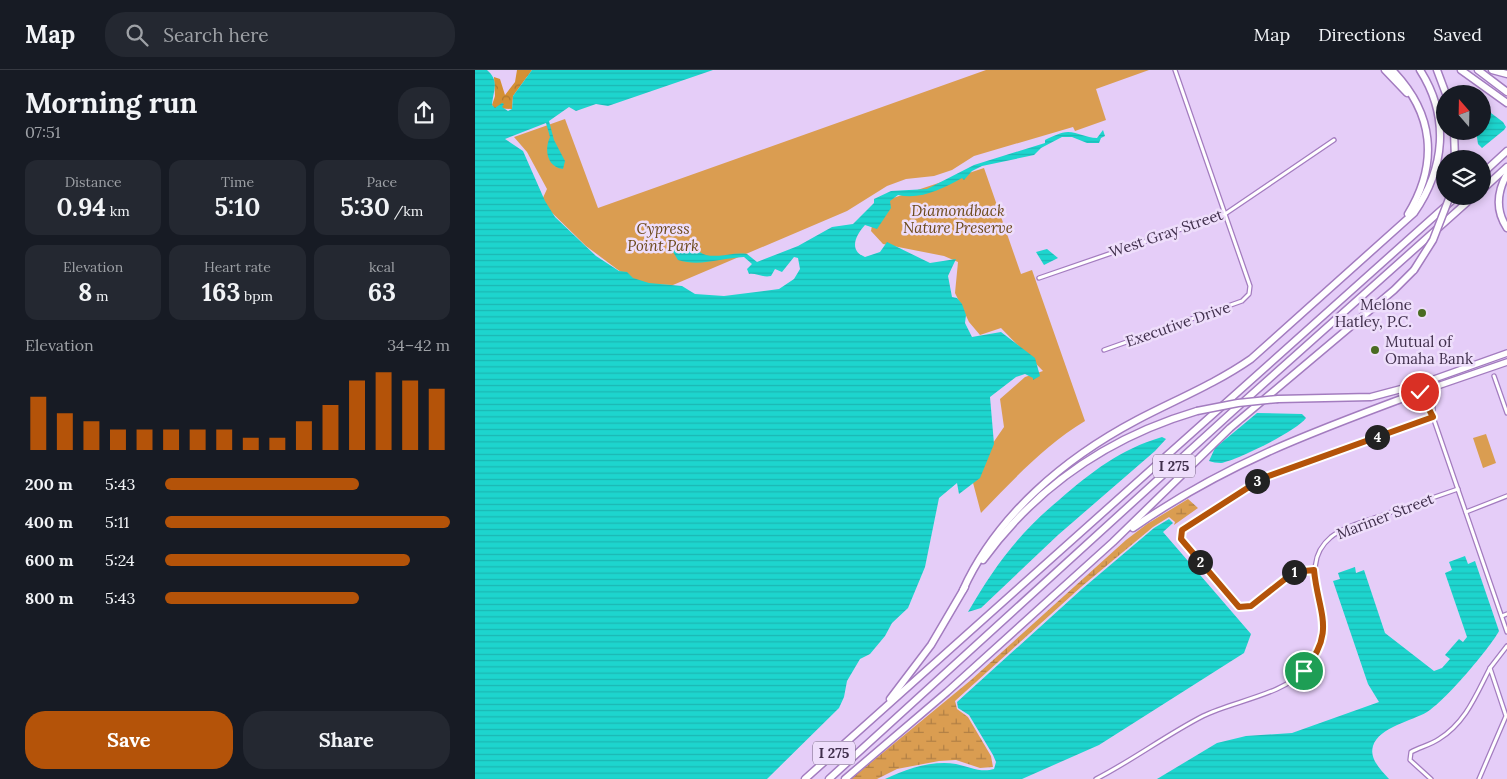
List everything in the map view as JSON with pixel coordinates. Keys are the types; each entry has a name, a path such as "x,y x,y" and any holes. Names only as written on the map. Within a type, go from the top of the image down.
{"highway":[{"path":"1385,70 1406,91 1418,111 1426,130"},
{"path":"1392,70 1415,97 1426,130 1429,148 1426,175 1416,200 1404,221"},
{"path":"863,728 913,671 937,635 975,566 998,532 1024,502 1082,454 1127,426 1223,376 1251,359 1414,213 1432,184 1441,147 1437,108 1420,70"},
{"path":"1437,70 1443,85"},
{"path":"1461,70 1507,103"},
{"path":"1478,70 1507,92"},
{"path":"1492,70 1507,74"},
{"path":"1491,166 1507,151"},
{"path":"1491,182 1507,167"},
{"path":"1507,174 1501,186 1498,199 1501,215 1507,228"},
{"path":"845,779 947,692 1113,542 1231,428 1394,290 1414,270 1433,240 1447,205"},
{"name":"I 275","path":"805,779 1447,205"},
{"name":"I 275","path":"829,779 1232,412 1464,205"},
{"path":"963,590 1006,531 1037,498 1063,476 1092,456 1134,434 1197,411 1238,402 1371,397 1420,384"},
{"path":"1113,542 1178,498 1242,462 1303,435 1420,392"}],"main road":[{"path":"1420,384 1507,353"},
{"path":"1420,392 1507,362"}],"street":[{"path":"1175,70 1225,214"},
{"name":"West Gray Street","path":"1039,278 1225,214 1334,140"},
{"name":"Executive Drive","path":"1104,350 1242,301 1249,294 1250,286 1225,214"},
{"path":"1494,376 1507,413"},
{"path":"1420,384 1428,390 1434,407 1433,417"},
{"path":"1420,384 1420,392 1433,417 1507,632"},
{"path":"1501,397 1507,395"},
{"path":"1095,779 1203,716 1275,688 1304,671 1316,654 1324,628 1314,570 1294,572 1251,606 1239,607 1183,541 1181,534 1187,526 1263,478 1433,417"},
{"name":"Mariner Street","path":"1314,570 1320,551 1330,537 1339,531 1458,489"},
{"path":"1466,512 1507,496"},
{"path":"1502,616 1507,614"},
{"path":"1431,779 1410,760 1411,752 1440,739 1462,720 1470,709 1490,668 1507,646"},
{"path":"1479,779 1506,716 1490,668"}],"green space":[{"path":"517,70 532,70 513,96 512,109 494,108 492,105 495,96 494,77 500,79 505,95 515,82"},
{"name":"Cypress Point Park","path":"986,70 1149,70 1096,89 1106,120 1075,131 1073,127 974,156 952,170 934,176 906,179 887,186 847,211 673,285 637,284 586,246 541,202 547,189 527,152 514,137 565,119 598,208"},
{"name":"Diamondback Nature Preserve","path":"984,168 1021,274 1032,270 1085,421 1070,430 1043,452 981,513 972,479 977,466 1004,427 1000,399 1025,377 1043,371 1001,328 980,335 969,322 955,293 958,262 944,256 883,244 871,231 874,215 890,199"},
{"path":"1486,434 1496,463 1483,468 1473,438"},
{"path":"1188,499 1198,508 1174,525 1175,522 1169,517 1153,527 1081,587 955,701 957,709 968,717 991,756 993,767 980,768 956,760 939,761 897,769 877,779 851,779 971,680 1126,540 1147,524"}],"shaded area":[{"path":"475,70 487,70 491,74 495,82 492,105 495,108 502,103 504,104 502,107 508,111 512,109 513,96 532,70 713,70 608,106 596,104 576,111 569,107 549,121 554,140 565,161 563,169 553,165 548,157 547,147 550,137 546,123 505,139 523,151 545,201 555,217 596,256 619,271 627,272 633,278 649,283 682,286 695,294 724,296 779,289 794,279 800,269 798,258 794,257 782,272 775,269 771,276 765,276 749,274 747,269 752,264 744,257 694,263 678,260 673,252 676,246 685,244 711,256 747,254 757,262 798,246 832,227 853,224 874,203 874,199 891,191 927,189 974,165 1045,143 1045,140 1062,133 1072,132 1097,138 1103,130 1105,136 1101,138 1099,143 1087,143 1072,137 1062,137 1041,148 1034,155 982,166 972,171 964,180 962,178 923,195 898,195 890,201 891,208 877,229 865,225 859,233 855,246 860,254 865,257 880,252 887,242 930,263 956,259 948,276 952,297 957,298 962,304 966,315 965,323 972,337 1001,332 1035,358 1040,376 1033,380 1033,378 1025,374 1016,377 990,397 994,444 980,478 959,494 957,483 939,498 925,567 908,608 892,623 885,636 870,654 860,659 847,681 844,697 839,708 767,779 475,779"},
{"path":"1491,113 1503,122 1506,127 1482,148 1477,140 1491,140"},
{"path":"1047,249 1058,258 1044,265 1036,252"},
{"path":"1257,413 1302,414 1306,418 1291,430 1253,451 1221,463 1209,461 1215,448"},
{"path":"1162,437 1166,439 1155,451 1058,535 981,608 968,612 1008,552 1045,512 1107,462 1133,448"},
{"path":"1169,519 1173,523 1163,532 1251,634 1244,653 1099,745 1022,779 885,779 911,769 938,763 956,764 980,770 994,769 996,762 993,755 969,715 958,708 957,702 1082,589 1154,528"},
{"path":"1465,556 1468,564 1475,561 1499,631 1466,674 1435,706 1421,715 1389,729 1376,739 1372,751 1374,760 1389,779 1157,779 1217,743 1246,736 1292,733 1379,702 1368,684 1333,581 1340,579 1338,573 1355,567 1356,573 1364,570 1385,633 1434,671 1442,668 1450,659 1445,655 1459,639 1463,642 1467,637 1445,573 1452,570 1449,562"}],"place":[{"name":"Melone Hatley, P.C.","path":"1422,313"},
{"name":"Mutual of Omaha Bank","path":"1375,350"}],"route":[{"path":"1304,671 1316,654 1324,628 1322,606 1314,570 1298,570 1289,575 1251,606 1239,607 1181,539 1182,530 1263,478 1433,417 1420,392"}]}
